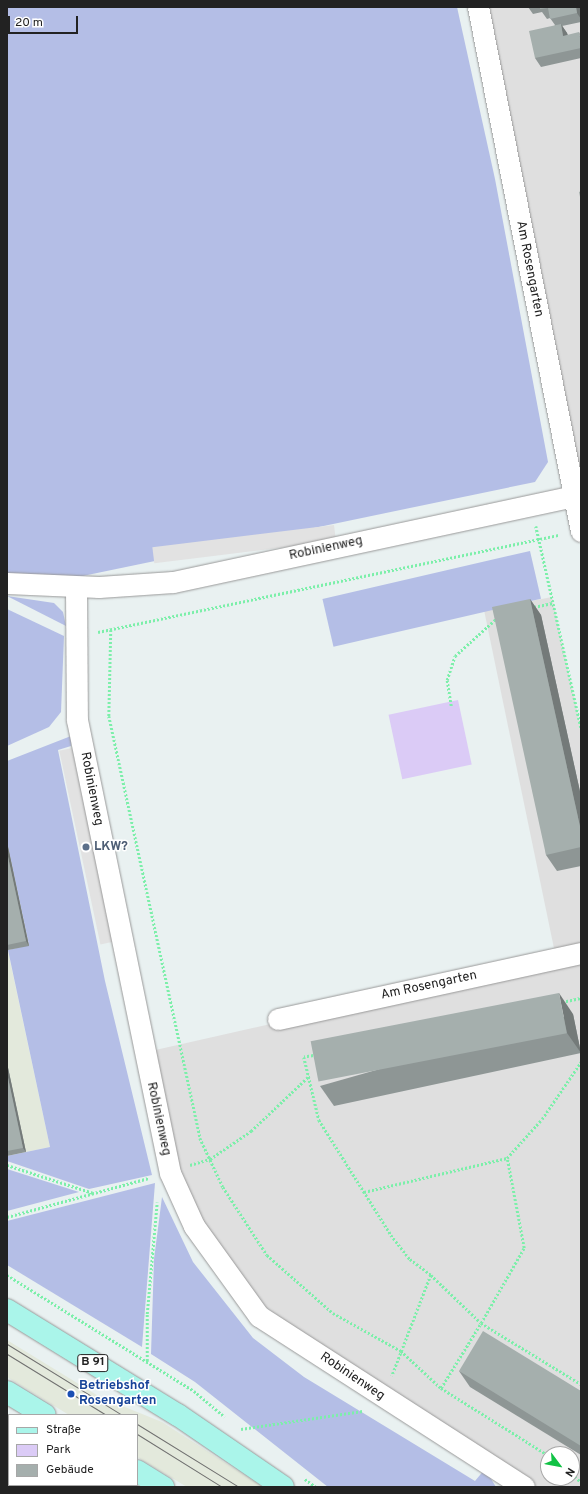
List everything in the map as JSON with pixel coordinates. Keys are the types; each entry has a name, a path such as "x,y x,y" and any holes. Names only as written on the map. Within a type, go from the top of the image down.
{"main road":[{"name":"B 91","path":"7,1310 178,1415 283,1487"},
{"path":"7,1392 43,1414"},
{"path":"138,1473 163,1487"}],"street":[{"name":"Am Rosengarten","path":"478,7 581,531"},
{"name":"Robinienweg","path":"7,583 76,587 173,582 573,496"},
{"name":"Robinienweg","path":"76,587 77,720 170,1173 194,1226 259,1316 389,1402 524,1487"},
{"name":"Am Rosengarten","path":"278,1019 581,953"}],"path":[{"path":"531,505 581,728"},
{"path":"77,635 111,630 581,531"},
{"path":"525,609 553,603"},
{"path":"451,706 447,680 455,656 500,616"},
{"path":"111,630 109,716 200,1138 210,1159 249,1232 267,1255 333,1313 402,1351 441,1388 540,1450"},
{"path":"558,1003 581,998"},
{"path":"325,1053 304,1057 319,1120 364,1192 406,1253 481,1322 581,1384"},
{"path":"364,1192 507,1158 542,1119 581,1062"},
{"path":"210,1159 251,1131 309,1076"},
{"path":"441,1388 524,1248 507,1158"},
{"path":"7,1165 93,1193"},
{"path":"7,1217 170,1173"},
{"path":"147,1361 147,1314 158,1193 170,1173"},
{"path":"7,1275 194,1391 231,1422"},
{"path":"241,1429 389,1402 402,1351 431,1275"},
{"path":"236,1425 247,1434"},
{"path":"302,1476 316,1487"}],"shaded area":[{"path":"7,7 457,7 495,179 548,462 535,482 73,578 7,574"},
{"path":"482,7 581,7 581,523"},
{"path":"334,525 336,541 154,563 152,547"},
{"path":"530,551 541,599 333,647 322,599"},
{"path":"7,596 54,603 63,612 66,626"},
{"path":"552,597 581,728 581,953 556,958 484,610"},
{"path":"7,609 64,636 61,712 49,727 7,746"},
{"path":"71,736 71,746 58,750 105,981 152,1175 89,1189 7,1161 7,1156 50,1147 8,950 29,945 7,842 7,761"},
{"name":"LKW?","path":"72,748 113,942 100,944 59,751"},
{"path":"7,842 29,946 8,951 50,1147 7,1156"},
{"path":"581,954 581,1487 529,1487 391,1400 259,1302 224,1263 172,1166 151,1051"},
{"path":"7,1169 79,1192 7,1211"},
{"path":"155,1183 142,1347 7,1265 7,1221"},
{"path":"162,1197 193,1262 253,1338 304,1377 475,1481 485,1469 496,1487 328,1487 195,1382 151,1354 154,1259"},
{"path":"7,1340 100,1397 162,1422 263,1487 187,1487 138,1458 138,1414 67,1414 7,1377"},
{"path":"7,1426 8,1486 110,1487 7,1487"}],"green space":[{"path":"458,700 472,765 402,779 389,715"}],"building":[{"path":"540,7 576,7 577,13 550,19 548,8 540,9"},
{"path":"561,24 563,36 579,32 581,48 535,58 529,31"},
{"path":"581,191 581,202 579,192"},
{"path":"530,599 581,831 581,847 546,855 492,607"},
{"path":"7,852 26,941 7,945"},
{"path":"559,993 567,1033 318,1082 311,1041"},
{"path":"7,1073 23,1148 7,1151"},
{"path":"483,1331 581,1391 581,1446 459,1371"},
{"path":"30,1486 76,1486 76,1487"}],"tram line":[{"path":"7,1344 120,1414"},
{"path":"7,1354 104,1414"},
{"path":"138,1425 239,1487"},
{"path":"138,1435 222,1487"}],"place":[{"name":"LKW?","path":"86,847"},
{"name":"Betriebshof Rosengarten","path":"71,1394"}]}
